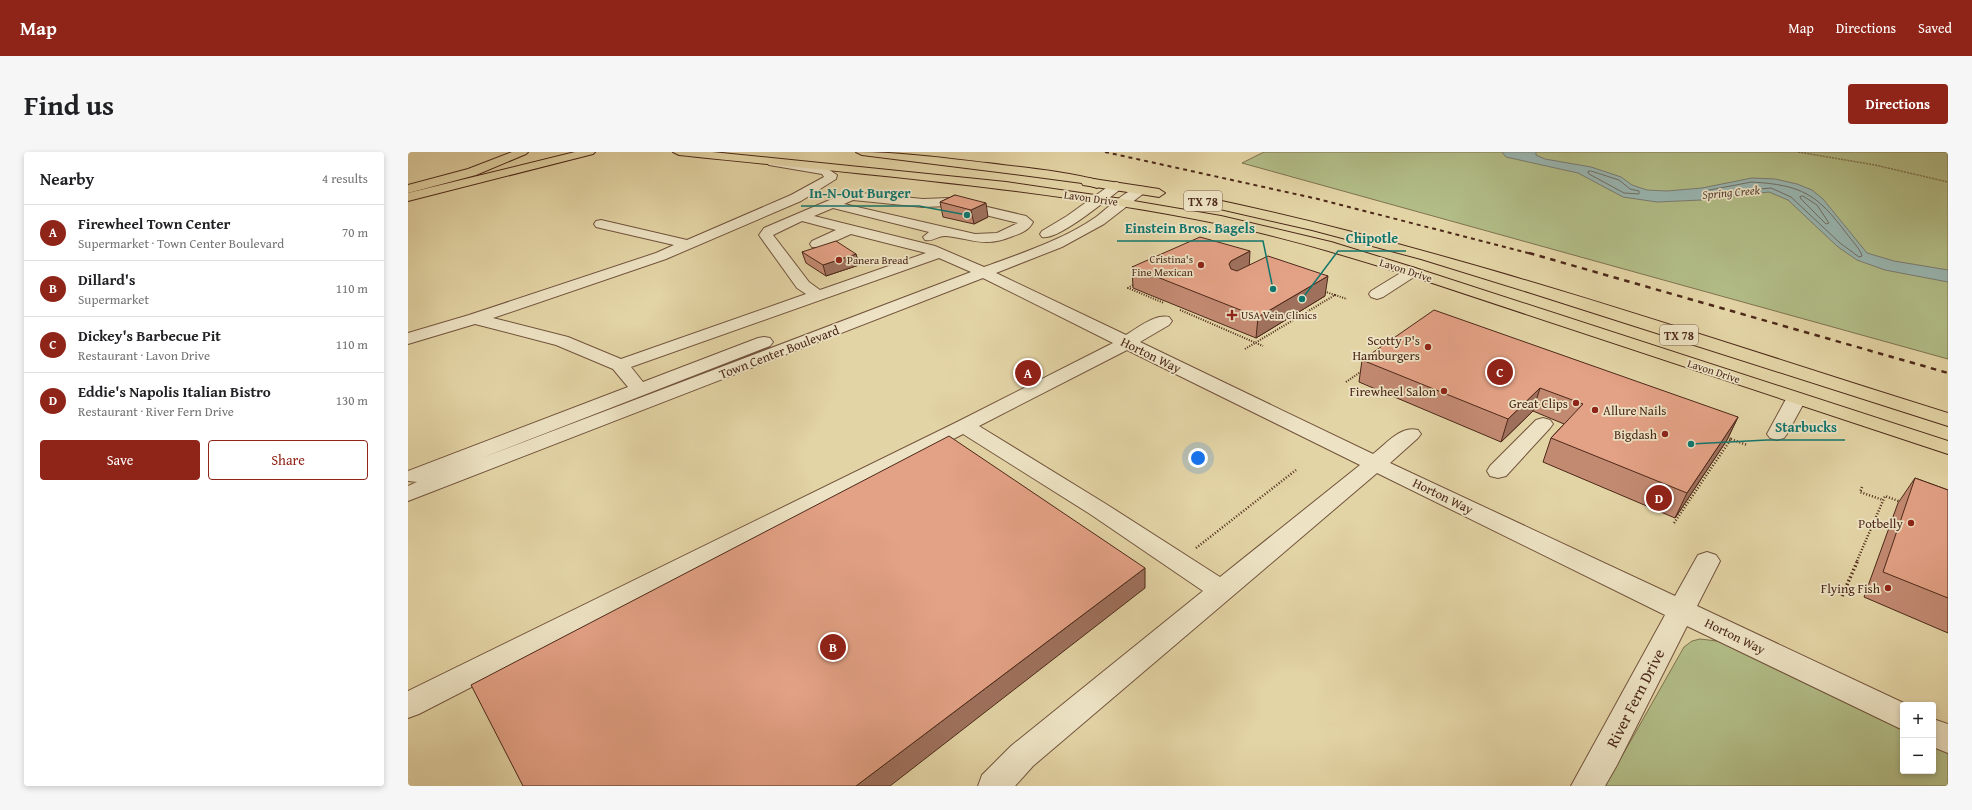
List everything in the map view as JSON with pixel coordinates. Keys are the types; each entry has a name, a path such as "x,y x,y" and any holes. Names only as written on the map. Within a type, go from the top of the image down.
{"main road":[{"path":"408,189 472,172 522,152"},
{"path":"408,197 589,152"},
{"name":"Lavon Drive","path":"679,152 772,157 1097,184 1117,186 1171,196"},
{"path":"862,152 1037,173 1083,180 1097,184"},
{"name":"Lavon Drive","path":"772,157 879,172 1100,199 1221,220 1326,245 1948,448"},
{"name":"Lavon Drive","path":"1194,200 1274,216 1357,236 1410,251 1562,297 1948,420"},
{"path":"1796,399 1803,393 1811,392 1834,395 1948,431"}],"street":[{"path":"408,339 475,319 661,256 796,198 830,179 831,175 825,171 772,157"},
{"name":"Town Center Boulevard","path":"408,494 976,269 1059,228 1117,186"},
{"name":"Town Center Boulevard","path":"408,478 639,389 976,269 1057,244 1083,231 1140,190"},
{"path":"815,292 803,284 766,235 770,231 806,219 831,204 851,196 923,203 949,202 1021,219 1026,222 1024,226 997,239 977,239 831,204"},
{"path":"817,244 891,218 923,203"},
{"name":"Horton Way","path":"806,219 940,252 1375,464 1900,716"},
{"path":"600,224 687,244"},
{"path":"915,246 942,230"},
{"path":"620,365 815,292 940,252"},
{"path":"1377,294 1412,272"},
{"path":"408,705 1126,343 1167,313"},
{"path":"475,319 562,341 620,365 639,389"},
{"path":"1777,434 1796,399"},
{"path":"1498,471 1543,424"},
{"path":"964,426 1092,506 1221,590"},
{"path":"994,786 1022,756 1411,434"},
{"name":"River Fern Drive","path":"1588,786 1606,755 1680,610 1707,561"},
{"path":"1936,733 1948,739"}],"path":[{"path":"1798,152 1875,165 1948,182"},
{"path":"1141,281 1128,288 1167,313"},
{"path":"1320,291 1347,299"},
{"path":"1245,349 1335,295"},
{"path":"1177,309 1263,346"},
{"path":"1346,382 1366,368"},
{"path":"1724,437 1747,445"},
{"path":"1674,523 1731,439"},
{"path":"1192,551 1296,470"},
{"path":"1862,487 1860,492 1883,500"},
{"path":"1842,596 1885,496 1906,504"}],"green space":[{"path":"1264,152 1948,152 1948,359 1242,163"},
{"path":"1700,639 1717,641 1727,645 1900,729 1900,774 1936,774 1936,745 1948,751 1948,786 1605,786 1684,647 1692,641"}],"water":[{"name":"Spring Creek","path":"1502,152 1536,152 1536,155 1545,159 1591,167 1621,177 1632,185 1647,190 1667,191 1702,188 1752,178 1775,179 1797,184 1812,190 1823,199 1867,253 1894,261 1948,270 1948,282 1885,270 1857,260 1838,247 1788,200 1769,192 1701,200 1657,202 1623,197 1578,173 1506,157"}],"building":[{"path":"955,195 986,203 971,210 940,202"},
{"path":"1200,237 1250,251 1231,261 1229,264 1231,269 1237,271 1268,256 1328,276 1258,317 1132,267"},
{"path":"836,241 856,254 823,265 802,252"},
{"path":"1434,310 1738,417 1687,493 1551,438 1583,404 1540,388 1508,419 1362,360"},
{"path":"949,436 1145,568 856,786 523,786 471,685"},
{"path":"1915,478 1948,490 1948,598 1883,572"}],"railway":[{"path":"1105,152 1318,199 1532,254"},
{"path":"1529,253 1948,373"}],"place":[{"name":"In-N-Out Burger","path":"967,215"},
{"name":"Panera Bread","path":"839,260"},
{"name":"Cristina's Fine Mexican","path":"1201,265"},
{"name":"Einstein Bros. Bagels","path":"1273,289"},
{"name":"Chipotle","path":"1302,299"},
{"name":"USA Vein Clinics","path":"1232,315"},
{"name":"Scotty P's Hamburgers","path":"1428,347"},
{"name":"Dickey's Barbecue Pit","path":"1500,372"},
{"name":"Firewheel Town Center","path":"1028,373"},
{"name":"Firewheel Salon","path":"1444,391"},
{"name":"Great Clips","path":"1576,403"},
{"name":"Allure Nails","path":"1595,410"},
{"name":"Bigdash","path":"1665,434"},
{"name":"Starbucks","path":"1691,444"},
{"name":"Eddie's Napolis Italian Bistro","path":"1659,498"},
{"name":"Potbelly","path":"1911,523"},
{"name":"Flying Fish","path":"1888,588"},
{"name":"Dillard's","path":"833,647"}]}
